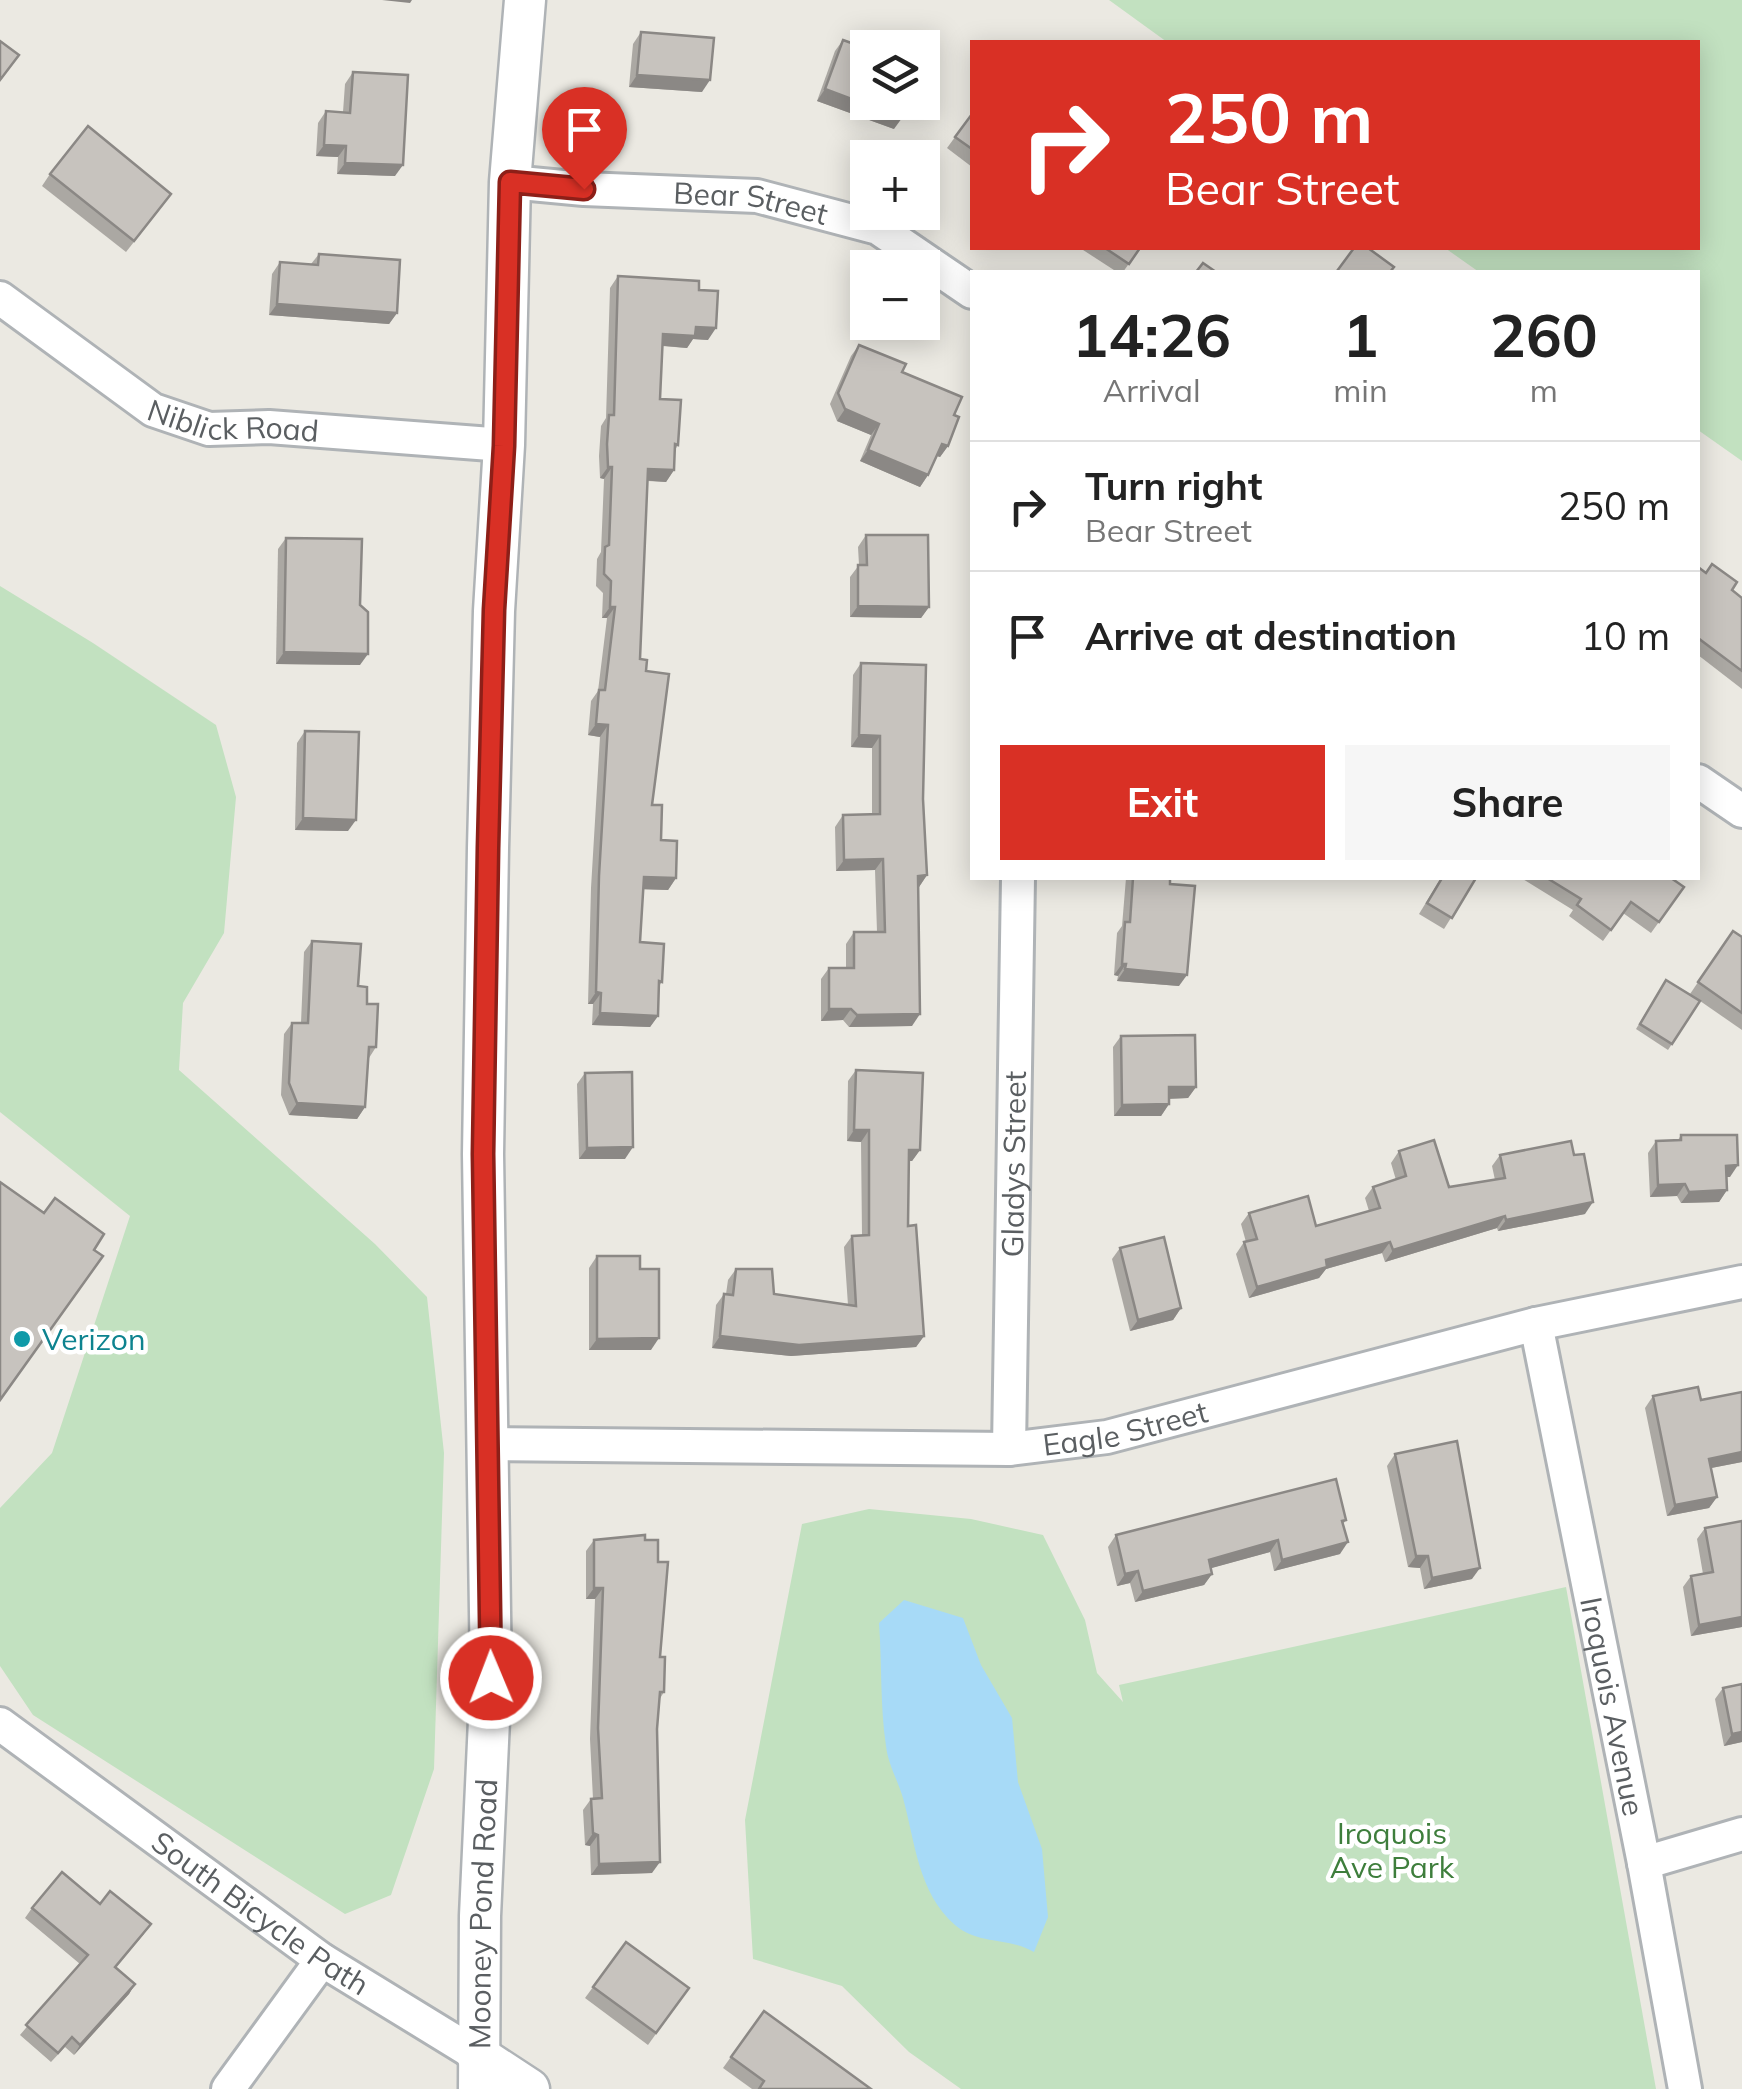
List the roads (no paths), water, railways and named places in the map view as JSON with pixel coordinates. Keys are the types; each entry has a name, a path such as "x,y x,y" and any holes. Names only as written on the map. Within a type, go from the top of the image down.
{"street":[{"name":"Mooney Pond Road","path":"478,2072 491,1678 483,1154 486,963 510,182 525,0"},
{"name":"Bear Street","path":"510,182 757,196 878,228 970,291"},
{"name":"Niblick Road","path":"0,298 153,410 209,429 270,427 504,446"},
{"path":"1700,782 1742,812"},
{"name":"Gladys Street","path":"1008,1449 1018,880"},
{"name":"Eagle Street","path":"489,1444 1008,1449 1108,1436 1536,1324 1742,1282"},
{"name":"Iroquois Avenue","path":"1536,1324 1644,1863 1684,2089"},
{"name":"South Bicycle Path","path":"0,1724 478,2072 529,2089"},
{"path":"1644,1863 1742,1834"},
{"path":"228,2089 322,1960"}],"water":[{"path":"904,1600 963,1618 981,1665 1012,1718 1018,1782 1042,1849 1048,1917 1034,1952 964,1931 943,1912 925,1882 887,1753 883,1716 879,1623"}],"place":[{"name":"Verizon","path":"22,1339"}],"park label":[{"name":"Iroquois Ave Park","path":"1392,1850"}]}
